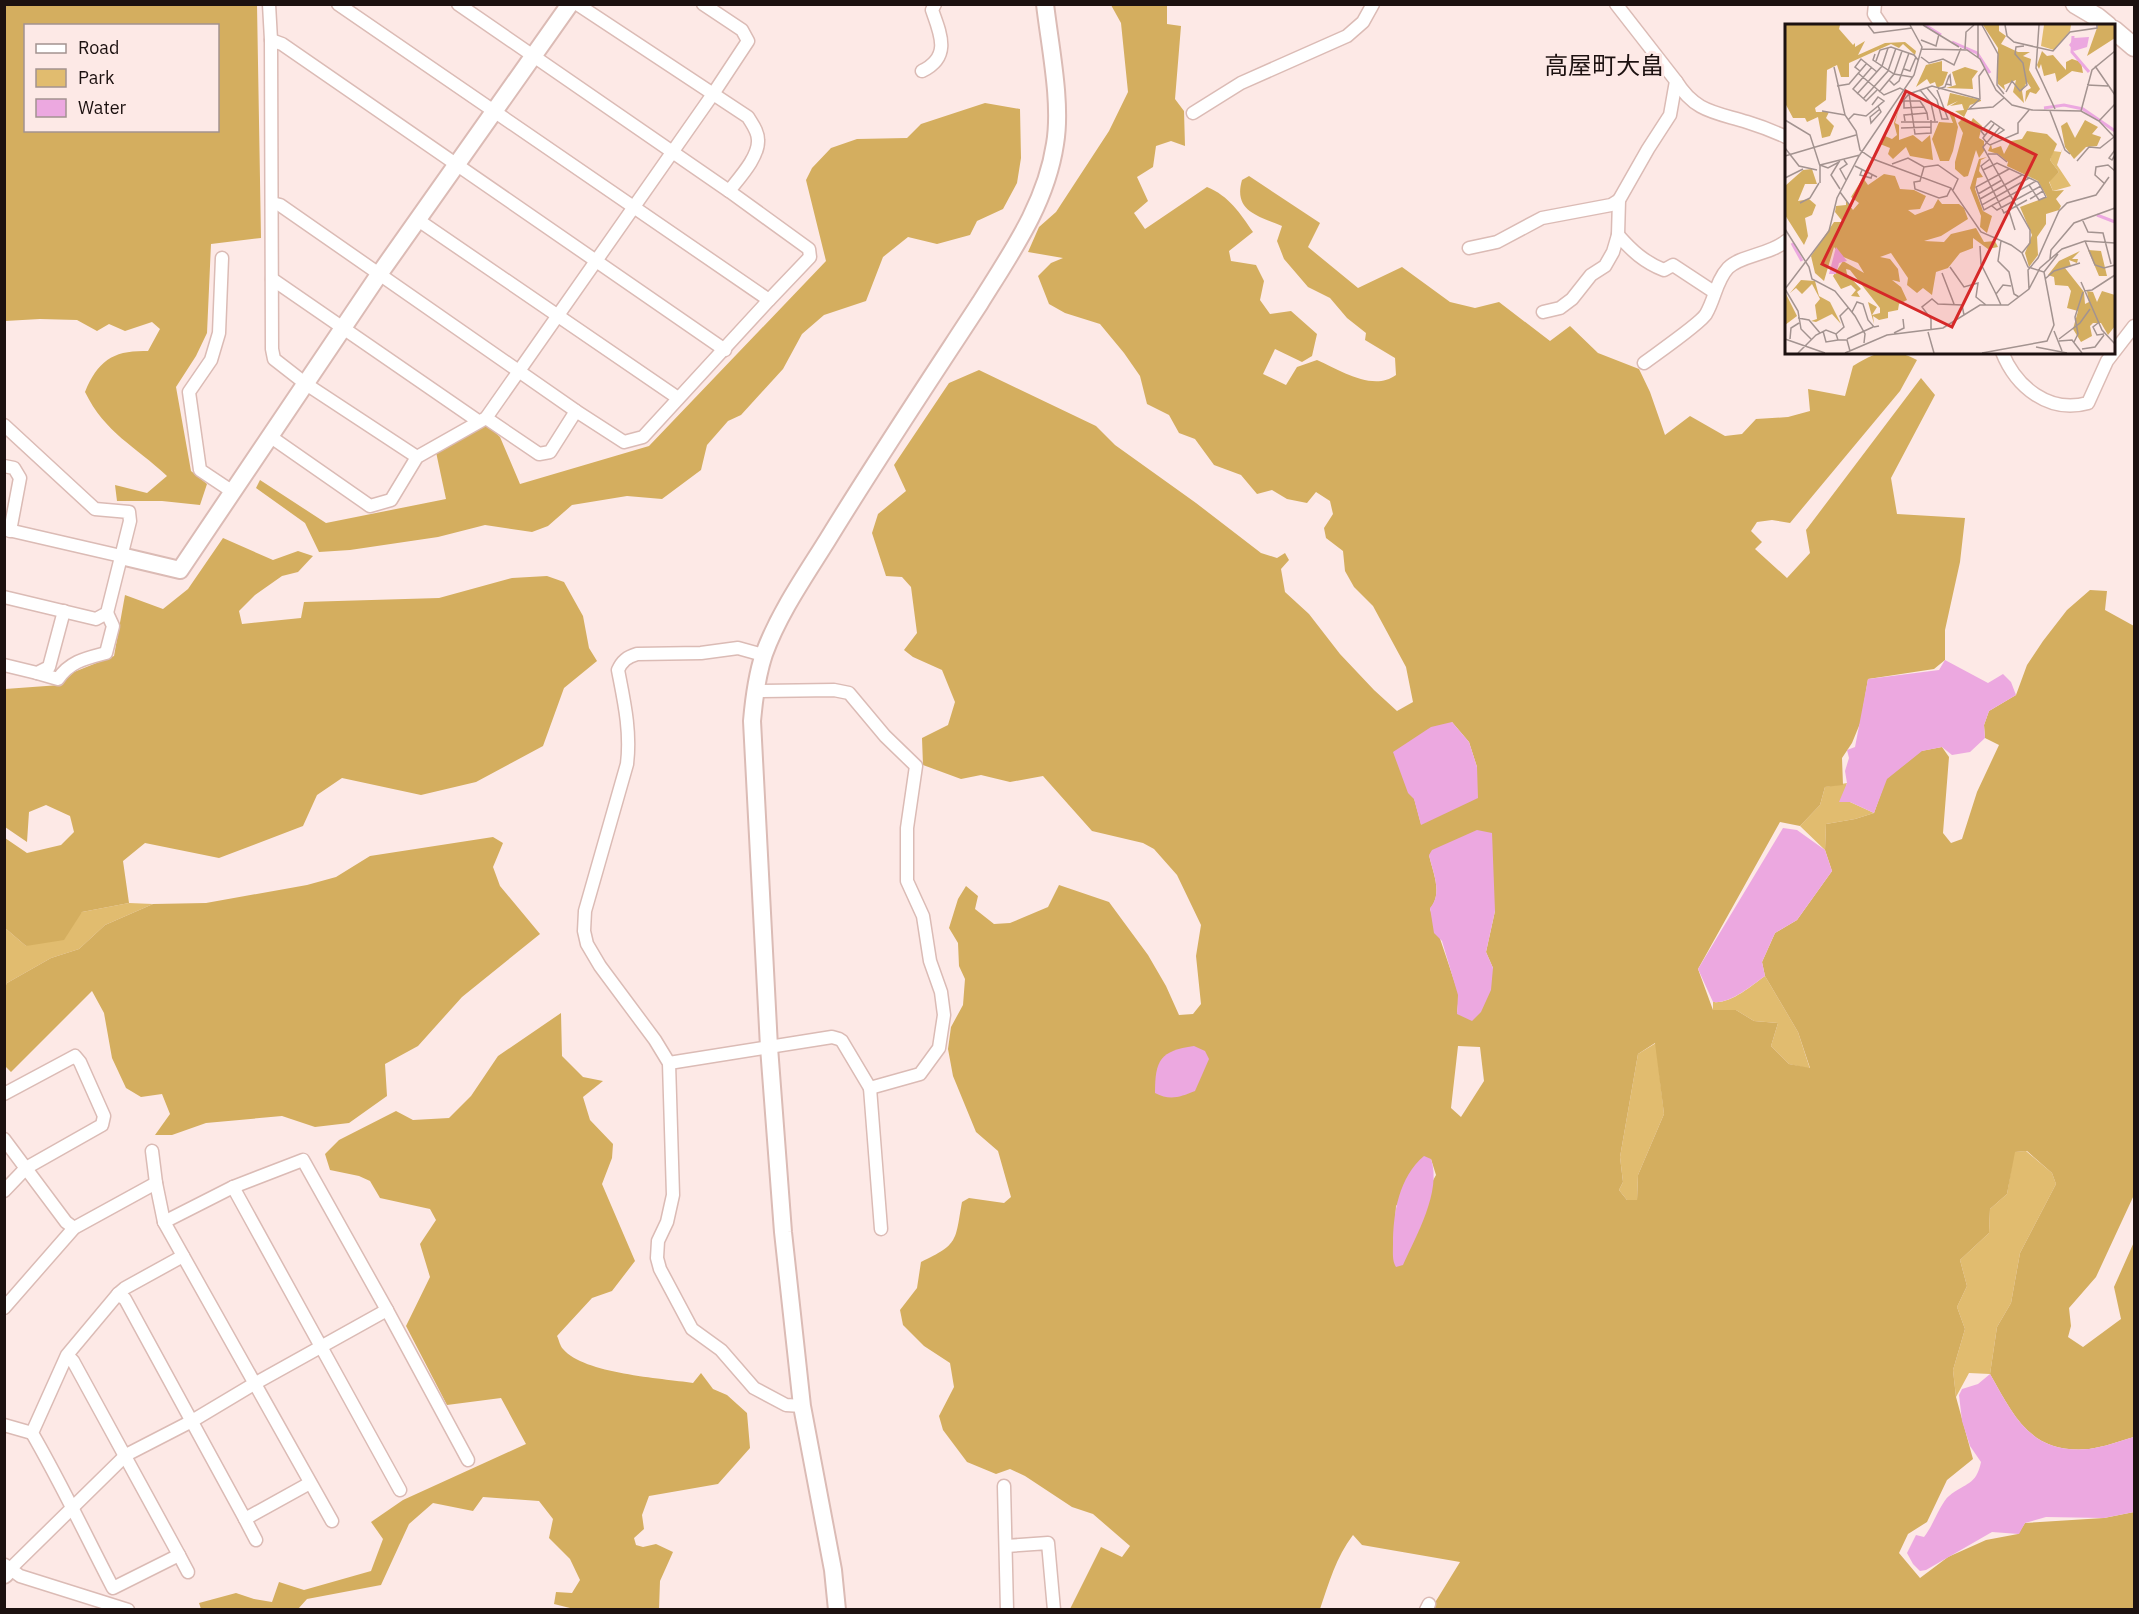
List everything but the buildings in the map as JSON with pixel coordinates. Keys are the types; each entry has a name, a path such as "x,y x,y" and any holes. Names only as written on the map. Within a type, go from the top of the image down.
{"main road":[{"path":"2075,4 2106,24"},
{"path":"2115,31 2134,47"}],"street":[{"path":"269,4 272,349 274,359 306,384 417,457"},
{"path":"338,4 769,300"},
{"path":"272,203 280,205 576,411 624,441 643,436 810,256 809,249 729,191 458,4"},
{"path":"4,466 14,468 20,478 7,530 180,570 380,273 570,4"},
{"path":"577,4 748,117 756,130 759,141 754,156 729,191"},
{"path":"271,437 370,506 391,500 417,457 482,419 634,207 748,41 742,30 703,4"},
{"path":"922,71 933,66 940,55 941,41 932,10 935,4"},
{"path":"837,1610 833,1570 802,1406 783,1232 769,1047 752,721 755,691 764,656 774,629 785,609 854,497 1018,244 1041,198 1056,143 1054,82 1045,4"},
{"path":"1193,113 1240,83 1347,36 1363,22 1373,4"},
{"path":"1616,4 1684,94 1712,113 1746,122 1785,137"},
{"path":"1875,4 1874,14 1880,24"},
{"path":"271,40 282,44 725,350"},
{"path":"1543,312 1560,308 1572,299 1591,275 1605,266 1613,252 1618,235 1619,200 1670,115 1676,81"},
{"path":"1469,248 1497,242 1542,218 1611,205 1619,200"},
{"path":"418,220 678,398"},
{"path":"1618,235 1634,254 1649,264 1664,270 1673,265 1714,292"},
{"path":"1644,363 1706,316 1714,292 1729,268 1738,261 1779,247 1785,242"},
{"path":"222,258 219,333 211,360 189,393 200,470 233,492"},
{"path":"272,279 482,419 539,454 549,452 576,411"},
{"path":"2115,351 2134,326"},
{"path":"2003,354 2009,369 2018,381 2036,396 2049,402 2077,406 2088,403 2112,354"},
{"path":"4,425 95,509 129,512 130,520 107,613 113,626 106,653 80,660 65,668 58,679 4,665"},
{"path":"4,597 96,619 107,613"},
{"path":"37,673 49,667 64,611"},
{"path":"764,656 738,648 637,654 621,663 618,670 628,725 629,755 585,911 584,931 587,944 600,966 655,1040 669,1063 673,1195 667,1222 658,1241 657,1258 660,1269 692,1329 721,1350 754,1388 786,1405 802,1406"},
{"path":"755,691 834,690 849,693 885,736 916,766 907,828 906,881 923,916 930,961 941,992 944,1015 939,1048 920,1074 870,1088"},
{"path":"669,1063 832,1037 839,1039 870,1088 881,1228"},
{"path":"4,1094 75,1056 80,1062 104,1116 102,1125 26,1168 4,1191"},
{"path":"4,1139 66,1222 74,1228"},
{"path":"152,1151 156,1183 165,1222 332,1521"},
{"path":"165,1222 233,1187 303,1160 468,1460"},
{"path":"4,1308 74,1228 156,1183"},
{"path":"233,1187 400,1490"},
{"path":"32,1433 68,1355 118,1294 183,1256"},
{"path":"118,1294 125,1299 256,1540"},
{"path":"128,1610 6,1570 126,1455 192,1421 387,1310"},
{"path":"68,1355 126,1455 188,1572"},
{"path":"4,1425 32,1433 61,1483 71,1508 113,1588 179,1555"},
{"path":"245,1519 310,1483"},
{"path":"1004,1486 1007,1610"},
{"path":"1006,1545 1048,1543 1054,1610"}],"green space":[{"path":"1847,783 1844,794 1850,802 1874,813 1826,824 1825,850 1800,826 1820,805 1825,787"},
{"path":"129,903 153,904 105,925 79,949 51,958 7,983 5,989 5,928 26,946 82,912"},
{"path":"1765,976 1798,1032 1810,1069 1789,1064 1771,1046 1778,1023 1754,1021 1736,1010 1713,1010 1713,1002 1734,997"},
{"path":"1656,1043 1664,1114 1638,1175 1637,1200 1627,1200 1619,1190 1623,1182 1620,1157 1638,1054"},
{"path":"2026,1151 2052,1173 2056,1184 2020,1253 2011,1303 1997,1327 1990,1374 1969,1373 1956,1397 1953,1370 1965,1329 1957,1307 1967,1286 1960,1260 1989,1233 1990,1209 2007,1194 2014,1152"}],"shaded area":[{"path":"5,4 257,5 261,238 211,244 207,333 196,356 176,387 191,471 207,484 200,505 162,501 117,501 115,485 147,493 167,476 111,429 85,392 96,372 109,359 126,352 148,351 160,329 152,322 125,331 109,324 97,331 77,320 5,321"},
{"path":"1111,5 1167,5 1167,24 1181,26 1175,99 1184,111 1185,146 1171,141 1156,146 1153,167 1137,177 1148,201 1134,213 1145,229 1207,187 1222,195 1233,206 1253,232 1229,251 1231,261 1256,265 1264,281 1260,300 1270,314 1291,311 1317,334 1312,356 1302,362 1275,349 1263,374 1286,385 1297,367 1317,360 1356,378 1387,380 1396,375 1395,358 1365,340 1366,333 1347,318 1330,298 1308,287 1284,259 1277,241 1282,226 1256,215 1244,206 1241,199 1242,180 1249,176 1320,223 1308,247 1358,288 1402,267 1450,302 1475,308 1499,302 1550,341 1570,326 1598,353 1639,369 1650,392 1665,435 1690,416 1725,436 1742,434 1756,419 1788,417 1810,411 1808,389 1845,396 1853,366 1877,354 1902,354 1917,360 1900,391 1790,523 1772,520 1757,522 1751,531 1762,542 1755,549 1787,578 1810,553 1806,530 1921,378 1935,395 1891,478 1897,514 1965,518 1960,562 1945,630 1945,660 1934,669 1868,679 1861,721 1852,743 1842,758 1843,785 1825,787 1820,805 1800,826 1780,822 1698,969 1713,1010 1736,1010 1754,1021 1778,1023 1771,1046 1789,1064 1810,1068 1798,1032 1765,976 1762,962 1775,933 1797,920 1832,871 1825,850 1826,824 1874,813 1886,779 1921,751 1942,747 1949,757 1943,833 1951,843 1962,839 1977,792 1999,745 1985,738 1984,725 1989,711 2016,695 2027,665 2067,610 2090,590 2107,591 2105,610 2134,626 2134,1195 2096,1277 2069,1308 2071,1326 2068,1337 2083,1347 2121,1319 2114,1287 2134,1242 2134,1437 2089,1449 2053,1446 2027,1430 2008,1405 1990,1374 1997,1327 2011,1303 2020,1253 2056,1184 2052,1173 2027,1151 2015,1152 2007,1194 1990,1209 1989,1233 1960,1260 1967,1286 1957,1307 1965,1329 1953,1370 1956,1397 1973,1459 1947,1480 1927,1522 1908,1534 1899,1553 1920,1578 1948,1557 1986,1540 2018,1534 2025,1523 2104,1518 2134,1512 2134,1609 1431,1609 1460,1562 1362,1545 1353,1535 1337,1561 1320,1609 1070,1609 1101,1547 1122,1557 1130,1546 1093,1514 1072,1507 1025,1476 1010,1469 996,1474 967,1462 943,1430 939,1416 954,1387 950,1363 924,1346 903,1325 900,1310 917,1288 921,1262 942,1251 953,1240 962,1202 969,1198 1004,1203 1011,1197 998,1151 976,1132 953,1076 948,1049 951,1027 963,1005 965,979 959,966 958,943 949,928 958,899 966,886 978,896 975,909 994,924 1010,923 1048,907 1059,885 1109,902 1148,955 1179,1015 1193,1014 1201,1004 1196,956 1201,925 1177,875 1154,849 1143,843 1092,831 1043,776 1010,782 981,775 961,779 923,765 922,738 948,725 955,702 942,670 913,657 904,650 917,633 911,587 902,577 886,576 872,533 878,514 906,491 894,465 949,383 979,370 1096,426 1115,445 1261,553 1277,558 1285,553 1289,560 1281,569 1285,592 1309,614 1340,654 1397,711 1413,702 1406,667 1373,606 1354,587 1345,571 1343,551 1326,538 1324,528 1333,514 1330,501 1316,492 1307,503 1287,499 1272,490 1257,494 1241,475 1214,465 1195,439 1179,433 1169,415 1147,404 1140,376 1100,324 1065,313 1049,304 1038,276 1051,263 1063,258 1028,252 1039,227 1056,212 1109,131 1128,92 1121,23","holes":["1452,722 1469,742 1477,767 1421,824 1414,798","1429,855 1495,911 1486,952 1493,968 1457,1013 1459,995 1430,909 1434,903 1436,890","1655,1043 1664,1114 1638,1175 1637,1200 1627,1200 1619,1190 1623,1182 1620,1157 1638,1054","1458,1046 1480,1047 1484,1081 1461,1117 1451,1108","1431,1159 1436,1175 1393,1254 1396,1206"]},
{"path":"985,103 1020,109 1021,158 1017,183 1003,209 977,221 970,235 937,244 908,237 883,257 866,301 824,315 802,334 783,369 741,415 728,421 707,445 701,470 662,499 627,496 572,505 548,526 532,532 485,525 438,537 350,550 319,552 305,523 256,488 260,480 326,523 446,499 436,452 487,425 500,437 520,484 649,446 826,261 806,180 812,168 831,148 857,139 907,138 921,124"},
{"path":"223,538 273,560 298,551 313,556 298,572 282,576 255,595 239,611 242,624 301,618 304,602 439,598 512,578 547,576 564,582 583,616 589,648 597,661 564,688 543,746 476,782 421,795 342,778 317,795 303,826 219,858 145,843 123,861 129,903 82,912 64,940 26,946 5,928 5,838 27,853 61,845 74,832 70,816 46,805 29,812 27,842 5,827 5,689 60,685 74,672 114,656 125,595 163,609 188,589"},
{"path":"493,837 503,843 493,867 500,886 540,934 462,997 418,1046 385,1064 387,1096 349,1123 315,1127 282,1116 206,1123 172,1135 155,1135 170,1114 162,1094 141,1097 126,1088 112,1058 104,1013 92,991 11,1072 5,1066 4,989 7,983 51,958 79,949 105,925 153,904 206,903 307,885 336,877 370,856"},
{"path":"561,1013 562,1056 583,1077 603,1081 583,1097 590,1120 613,1144 612,1158 602,1184 635,1261 612,1291 592,1298 557,1336 560,1345 573,1357 588,1364 624,1374 693,1383 701,1373 713,1389 727,1395 747,1413 750,1448 718,1484 649,1496 642,1515 644,1529 634,1538 636,1545 643,1547 656,1544 673,1552 660,1581 659,1609 578,1610 554,1604 556,1592 572,1593 580,1580 570,1559 549,1538 553,1519 539,1501 483,1497 473,1511 433,1503 409,1524 381,1585 307,1599 298,1609 201,1609 199,1603 236,1593 272,1602 279,1582 304,1590 371,1571 383,1539 371,1522 403,1500 526,1444 501,1398 447,1405 406,1326 430,1277 420,1244 436,1220 430,1209 380,1198 370,1181 359,1176 330,1170 325,1154 339,1140 396,1111 413,1120 449,1118 471,1096 498,1056"}],"water":[{"path":"1945,660 1988,683 2003,674 2011,682 2016,695 1989,711 1984,725 1985,738 1970,752 1952,755 1942,747 1922,751 1887,779 1874,813 1850,802 1839,802 1847,783 1845,771 1849,758 1847,750 1855,747 1868,679 1939,670"},
{"path":"1452,722 1469,742 1477,767 1478,798 1421,825 1414,799 1408,793 1393,752 1431,727"},
{"path":"1783,828 1797,830 1825,850 1832,871 1797,920 1775,933 1762,962 1765,976 1733,997 1713,1002 1698,969"},
{"path":"1477,830 1492,833 1495,911 1486,952 1493,968 1491,990 1481,1012 1472,1021 1457,1014 1458,995 1442,941 1434,933 1430,908 1436,896 1436,889 1429,855 1432,850"},
{"path":"1194,1046 1205,1051 1209,1059 1195,1091 1175,1097 1165,1097 1155,1093 1156,1072 1162,1059 1174,1051"},
{"path":"1424,1156 1431,1159 1433,1172 1430,1199 1403,1265 1396,1267 1393,1256 1393,1232 1399,1196 1409,1174"},
{"path":"1990,1374 2008,1405 2027,1430 2053,1446 2089,1449 2134,1437 2134,1512 2104,1518 2046,1517 2025,1523 2019,1534 1992,1532 1926,1570 1920,1571 1907,1553 1916,1535 1924,1537 1946,1499 1973,1480 1981,1462 1970,1446 1962,1421 1959,1395 1962,1389 1978,1384"}],"district":[{"name":"高屋町大畠","path":"1604,66"}]}
